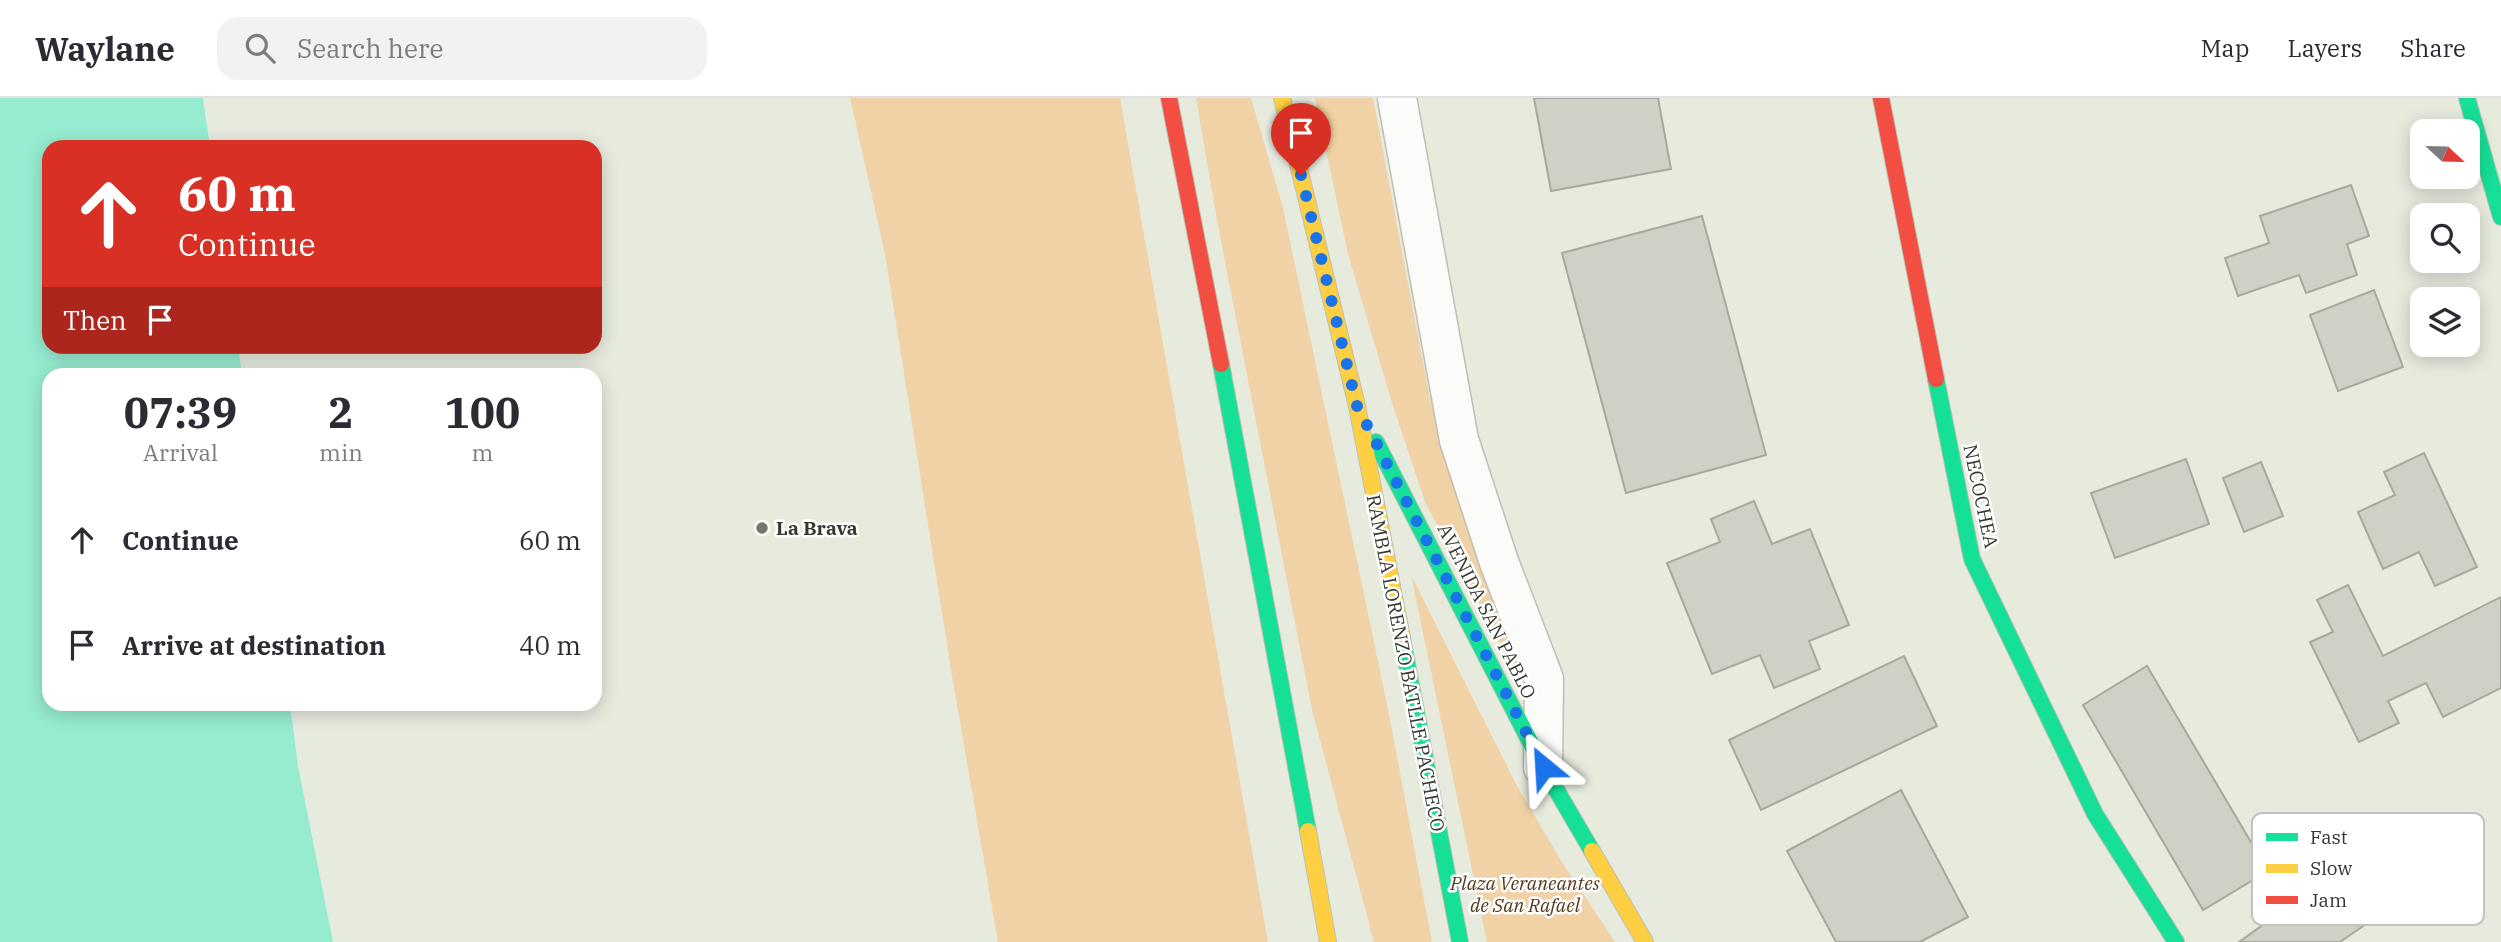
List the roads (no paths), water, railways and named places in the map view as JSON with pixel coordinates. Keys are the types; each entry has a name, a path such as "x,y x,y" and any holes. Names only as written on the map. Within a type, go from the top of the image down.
{"main road":[{"path":"1168,98 1257,551 1328,942"},
{"name":"RAMBLA LORENZO BATLLE PACHECO","path":"1282,98 1357,406 1460,942"},
{"name":"NECOCHEA","path":"1881,98 1972,559 2095,814 2176,942"},
{"path":"2468,98 2501,217"},
{"name":"AVENIDA SAN PABLO","path":"1357,406 1544,767 1645,942"},
{"path":"1311,845 1341,918"}],"street":[{"path":"1397,98 1459,440 1499,562 1544,679 1544,767"}],"place":[{"name":"La Brava","path":"762,528"}],"park label":[{"name":"Plaza Veraneantes de San Rafael","path":"1525,894"}]}
